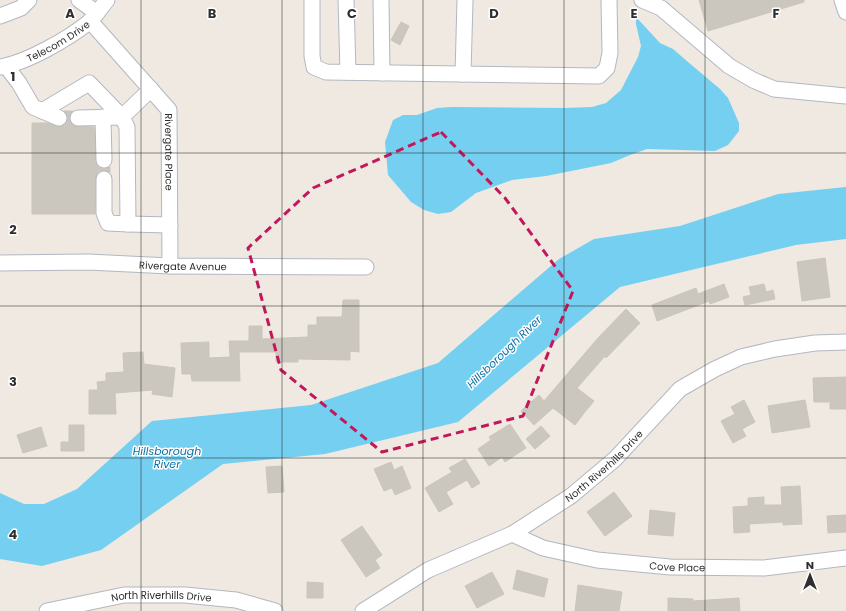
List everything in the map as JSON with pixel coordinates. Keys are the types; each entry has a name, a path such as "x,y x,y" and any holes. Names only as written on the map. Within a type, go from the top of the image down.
{"street":[{"path":"0,16 22,8 29,0"},
{"name":"Rivergate Place","path":"79,0 169,110 170,266"},
{"name":"Telecom Drive","path":"3,67 33,56 61,41 93,17 107,0"},
{"path":"312,0 312,56 314,67 326,72 598,76 607,68 610,53 609,0"},
{"path":"346,0 348,72"},
{"path":"381,0 382,72"},
{"path":"464,74 465,0"},
{"path":"642,0 661,8 729,66 753,80 774,89 846,96"},
{"path":"842,0 846,12"},
{"path":"3,67 19,83 33,107 59,118"},
{"path":"42,111 89,83 122,117 127,127 128,224"},
{"path":"78,118 122,117 151,89"},
{"path":"104,117 104,160"},
{"path":"104,179 104,213 108,223 170,226"},
{"name":"Rivergate Avenue","path":"0,263 88,262 170,266 366,267"},
{"name":"North Riverhills Drive","path":"363,611 428,570 512,534 571,496 610,463 680,389 715,369 741,357 775,349 807,344 846,342"},
{"name":"Cove Place","path":"512,534 543,548 597,560 670,567 764,568 846,558"},
{"name":"North Riverhills Drive","path":"47,611 124,596 185,595 236,600 275,611"}],"highlighted area":[{"path":"441,132 505,198 573,291 523,416 382,452 281,370 248,248 313,188"}],"water":[{"path":"636,17 660,43 673,49 720,89 728,98 739,123 739,131 728,145 715,151 647,149 611,163 546,176 512,180 476,193 451,212 438,214 424,210 411,202 388,175 385,142 393,120 403,115 417,115 437,108 452,107 565,108 592,107 606,103 621,90 638,57 641,46"},
{"name":"Hillsborough River","path":"846,187 846,239 796,245 620,287 458,422 325,454 223,464 101,550 42,566 0,559 0,493 24,504 44,504 77,489 152,421 311,405 438,363 559,259 594,239 680,226 778,194"}],"building":[{"path":"699,0 804,0 804,2 708,31"},
{"path":"401,22 409,26 400,45 391,40"},
{"path":"64,111 73,111 70,114 69,119 74,126 94,127 96,164 99,168 104,169 110,167 110,172 104,170 99,171 96,175 95,214 32,214 32,123 48,123 60,127 65,125 68,117"},
{"path":"825,258 830,297 802,301 797,262"},
{"path":"724,284 729,297 710,304 709,301 657,321 652,305 696,288 698,294"},
{"path":"764,284 766,292 773,290 775,299 745,305 743,297 751,295 749,287"},
{"path":"343,300 359,300 359,352 350,351 350,360 298,359 298,362 276,362 276,352 239,352 240,381 192,381 191,374 182,374 181,343 209,342 209,358 230,357 229,341 249,341 249,326 262,326 262,339 308,337 308,325 317,325 317,317 342,317"},
{"path":"626,309 640,323 606,358 605,356 577,388 594,401 575,425 553,408 534,425 521,411 539,395 544,401 598,338"},
{"path":"143,352 144,364 175,368 172,397 152,394 153,390 115,393 116,414 89,414 89,390 98,390 97,382 106,381 106,373 124,372 123,353"},
{"path":"846,377 846,409 830,409 830,402 814,402 813,378"},
{"path":"744,400 755,422 742,429 746,436 733,443 721,421 735,414 731,407"},
{"path":"805,400 810,427 772,433 768,406"},
{"path":"510,424 526,448 505,462 502,457 489,466 478,449 491,440 489,437"},
{"path":"69,425 84,425 84,451 61,451 61,442 69,442"},
{"path":"541,426 550,436 535,449 526,439"},
{"path":"41,427 47,446 23,453 17,435"},
{"path":"465,459 480,483 472,488 467,480 446,492 453,504 439,512 425,488 452,472 449,468"},
{"path":"391,462 394,470 402,466 411,488 395,495 392,488 384,491 374,469"},
{"path":"282,466 284,492 268,493 266,467"},
{"path":"800,486 802,524 783,525 783,522 749,524 750,532 734,533 733,507 748,506 748,498 764,497 764,505 782,505 781,487"},
{"path":"614,492 632,516 605,536 587,512"},
{"path":"650,510 675,513 673,536 648,534"},
{"path":"846,515 846,532 828,533 827,516"},
{"path":"362,526 382,555 375,560 380,568 366,577 341,540"},
{"path":"517,570 548,579 544,597 513,589"},
{"path":"492,572 504,594 477,608 465,586"},
{"path":"307,582 323,583 323,598 307,598"},
{"path":"578,585 622,592 619,611 575,611"},
{"path":"668,598 693,599 693,601 739,598 740,611 668,611"}]}
